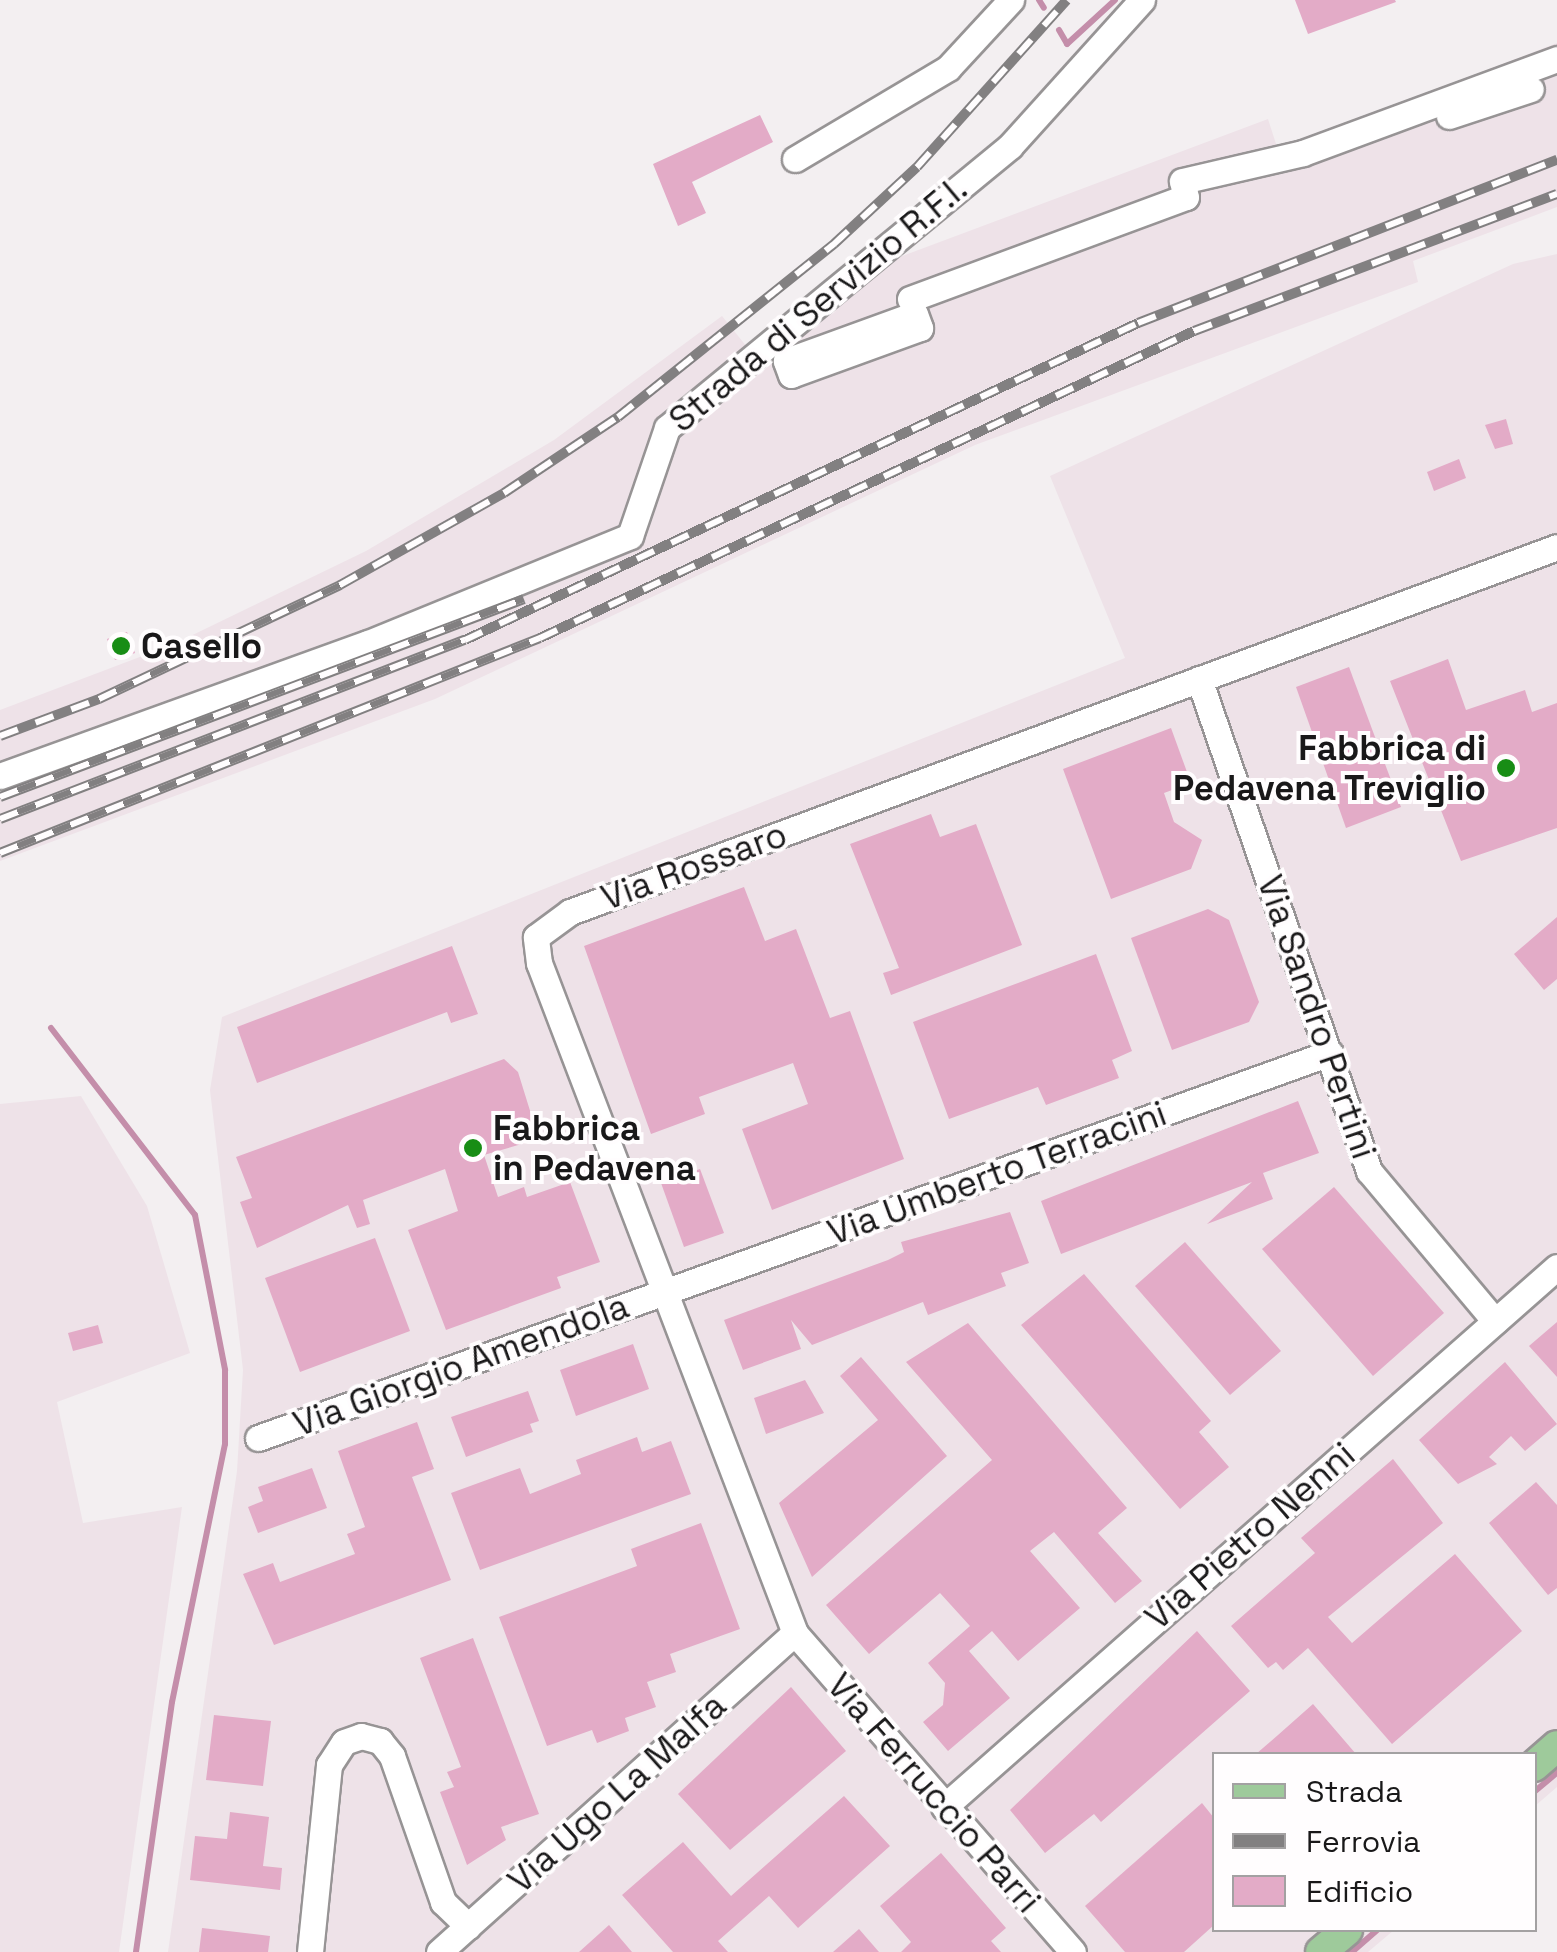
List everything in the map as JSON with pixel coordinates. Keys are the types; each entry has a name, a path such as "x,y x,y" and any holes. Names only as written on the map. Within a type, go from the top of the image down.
{"main road":[{"path":"1537,1763 1557,1746"},
{"path":"1321,1952 1345,1932"}],"street":[{"path":"794,159 948,68 1012,0"},
{"name":"Strada di Servizio R.F.I.","path":"0,776 350,650 630,536 668,428 1010,146 1142,0"},
{"path":"1445,118 1557,59"},
{"path":"912,307 920,328 791,375 786,361 828,346 823,330 912,307 1186,198 1182,180 1445,118 1531,88"},
{"name":"Via Rossaro","path":"796,1634 539,963 542,927 1557,547"},
{"name":"Via Sandro Pertini","path":"1199,679 1369,1171 1494,1321"},
{"name":"Via Umberto Terracini","path":"664,1293 1330,1053"},
{"name":"Via Pietro Nenni","path":"944,1807 1557,1267"},
{"name":"Via Giorgio Amendola","path":"258,1438 664,1293"},
{"name":"Via Ferruccio Parri","path":"796,1634 1073,1952"},
{"name":"Via Ugo La Malfa","path":"439,1952 796,1634"},
{"path":"310,1952 329,1765 344,1742 360,1736 380,1741 392,1756 443,1902 468,1926"}],"shaded area":[{"path":"1557,43 1557,207 1413,261 1418,282 975,445 435,699 0,861 0,710 174,644 366,551 554,440 722,316 764,368 873,267 1268,119 1278,150"},
{"path":"1557,254 1557,1787 1537,1804 1537,1752 1212,1752 1212,1932 1392,1932 1368,1952 168,1952 237,1471 243,1370 210,1090 222,1017 1125,658 1050,476 1513,264"},
{"path":"81,1096 147,1206 190,1353 57,1402 83,1523 182,1507 119,1952 0,1952 0,1104"}],"building":[{"path":"1295,0 1395,0 1396,2 1308,34"},
{"path":"760,115 773,142 692,182 706,213 678,226 653,164"},
{"path":"1506,419 1513,444 1495,449 1485,425"},
{"path":"1459,459 1466,478 1434,491 1427,472"},
{"name":"Casello","path":"127,632 135,653 115,660 107,639"},
{"path":"1448,659 1466,710 1525,690 1532,712 1557,703 1557,828 1461,861 1390,681"},
{"path":"1349,667 1401,807 1346,828 1296,687"},
{"path":"1171,728 1191,783 1164,793 1174,822 1202,840 1191,869 1111,899 1063,769"},
{"path":"931,814 940,837 976,824 1022,945 891,995 883,973 899,968 850,844"},
{"path":"744,887 765,941 796,929 830,1018 850,1011 904,1159 772,1210 742,1129 808,1104 793,1063 699,1097 705,1114 651,1134 584,946"},
{"path":"1208,909 1229,920 1259,1002 1249,1022 1172,1050 1131,938"},
{"path":"1557,917 1557,979 1544,990 1514,954"},
{"path":"452,946 478,1014 451,1023 447,1012 257,1083 237,1027"},
{"path":"1096,954 1132,1051 1112,1060 1119,1078 1046,1105 1038,1087 949,1119 913,1022"},
{"path":"504,1059 518,1072 536,1130 525,1143 484,1155 498,1197 524,1187 527,1197 570,1182 600,1262 557,1277 561,1288 446,1330 408,1230 458,1211 445,1169 363,1200 370,1224 357,1228 348,1205 257,1248 240,1202 252,1198 236,1157"},
{"path":"1298,1101 1319,1153 1263,1173 1273,1199 1207,1224 1252,1182 1061,1254 1041,1201"},
{"path":"700,1169 724,1233 684,1247 661,1183"},
{"path":"1334,1187 1444,1313 1373,1376 1262,1249"},
{"path":"1010,1212 1029,1263 1001,1273 1006,1286 928,1315 923,1302 812,1345 791,1320 801,1349 743,1370 724,1320 888,1260 904,1252 901,1242"},
{"path":"375,1238 410,1331 300,1372 265,1278"},
{"path":"1185,1242 1281,1351 1230,1395 1135,1286"},
{"path":"1084,1274 1211,1421 1199,1432 1229,1467 1180,1509 1021,1325"},
{"path":"1557,1322 1557,1377 1529,1346"},
{"path":"968,1323 1127,1508 1098,1533 1142,1581 1115,1603 1054,1532 1030,1551 1080,1608 1018,1661 992,1631 969,1651 1010,1698 948,1751 923,1722 943,1705 945,1683 928,1663 970,1626 940,1593 869,1654 826,1605 992,1460 906,1362"},
{"path":"98,1325 103,1343 73,1351 68,1333"},
{"path":"633,1344 649,1389 576,1416 560,1370"},
{"path":"861,1357 947,1456 812,1577 779,1503 878,1420 840,1376"},
{"path":"1505,1362 1557,1424 1525,1451 1511,1436 1489,1457 1497,1464 1458,1484 1419,1440"},
{"path":"805,1380 824,1413 766,1434 754,1398"},
{"path":"528,1391 539,1421 530,1424 533,1432 466,1457 451,1417"},
{"path":"417,1422 434,1469 412,1477 451,1580 274,1645 243,1574 273,1563 280,1582 355,1554 347,1534 365,1527 338,1451"},
{"path":"637,1437 642,1452 671,1441 691,1494 480,1570 451,1493 520,1468 530,1494 581,1474 576,1460"},
{"path":"1393,1459 1443,1523 1328,1617 1352,1643 1455,1554 1522,1631 1392,1744 1308,1648 1283,1670 1276,1662 1268,1668 1231,1626 1315,1553 1301,1538"},
{"path":"312,1468 327,1508 258,1533 248,1507 263,1501 258,1487"},
{"path":"1536,1482 1557,1505 1557,1588 1548,1595 1489,1523"},
{"path":"701,1523 740,1629 670,1654 676,1672 647,1682 656,1707 625,1718 629,1731 597,1743 592,1730 547,1746 499,1617 637,1566 631,1549"},
{"path":"1197,1631 1250,1691 1101,1822 1094,1814 1045,1853 1010,1810"},
{"path":"473,1638 539,1814 501,1827 506,1840 467,1865 440,1792 454,1787 447,1772 461,1767 420,1658"},
{"path":"791,1687 846,1751 730,1850 678,1794"},
{"path":"1313,1704 1354,1752 1258,1752"},
{"path":"214,1715 271,1721 263,1786 206,1780"},
{"path":"844,1796 890,1846 798,1928 769,1896 718,1941 728,1952 673,1952 622,1895 683,1842 731,1896"},
{"path":"1202,1803 1212,1816 1212,1927 1184,1952 1125,1952 1085,1906"},
{"path":"230,1812 269,1817 263,1866 282,1868 280,1890 190,1880 195,1836 227,1839"},
{"path":"941,1853 1006,1928 991,1941 1001,1952 901,1952 911,1942 880,1906"},
{"path":"609,1925 632,1952 579,1952"},
{"path":"202,1928 270,1936 268,1952 199,1952"},
{"path":"859,1929 879,1952 833,1952"}],"waterway":[{"path":"1039,0 1044,8"},
{"path":"1059,30 1067,44 1115,0"},
{"path":"51,1028 195,1215 225,1370 225,1444 172,1702 136,1952"},
{"path":"1537,1790 1557,1773"},
{"path":"1352,1952 1375,1932"}],"railway":[{"path":"0,736 99,699 340,585 504,493 618,417 834,244 917,167 1067,0"},
{"path":"0,819 465,640 1138,323 1557,160"},
{"path":"0,853 540,638 1194,331 1557,194"},
{"path":"0,797 524,599"}],"place":[{"name":"Casello","path":"121,646"},
{"name":"Fabbrica di Pedavena Treviglio","path":"1506,768"},
{"name":"Fabbrica in Pedavena","path":"473,1148"}]}
